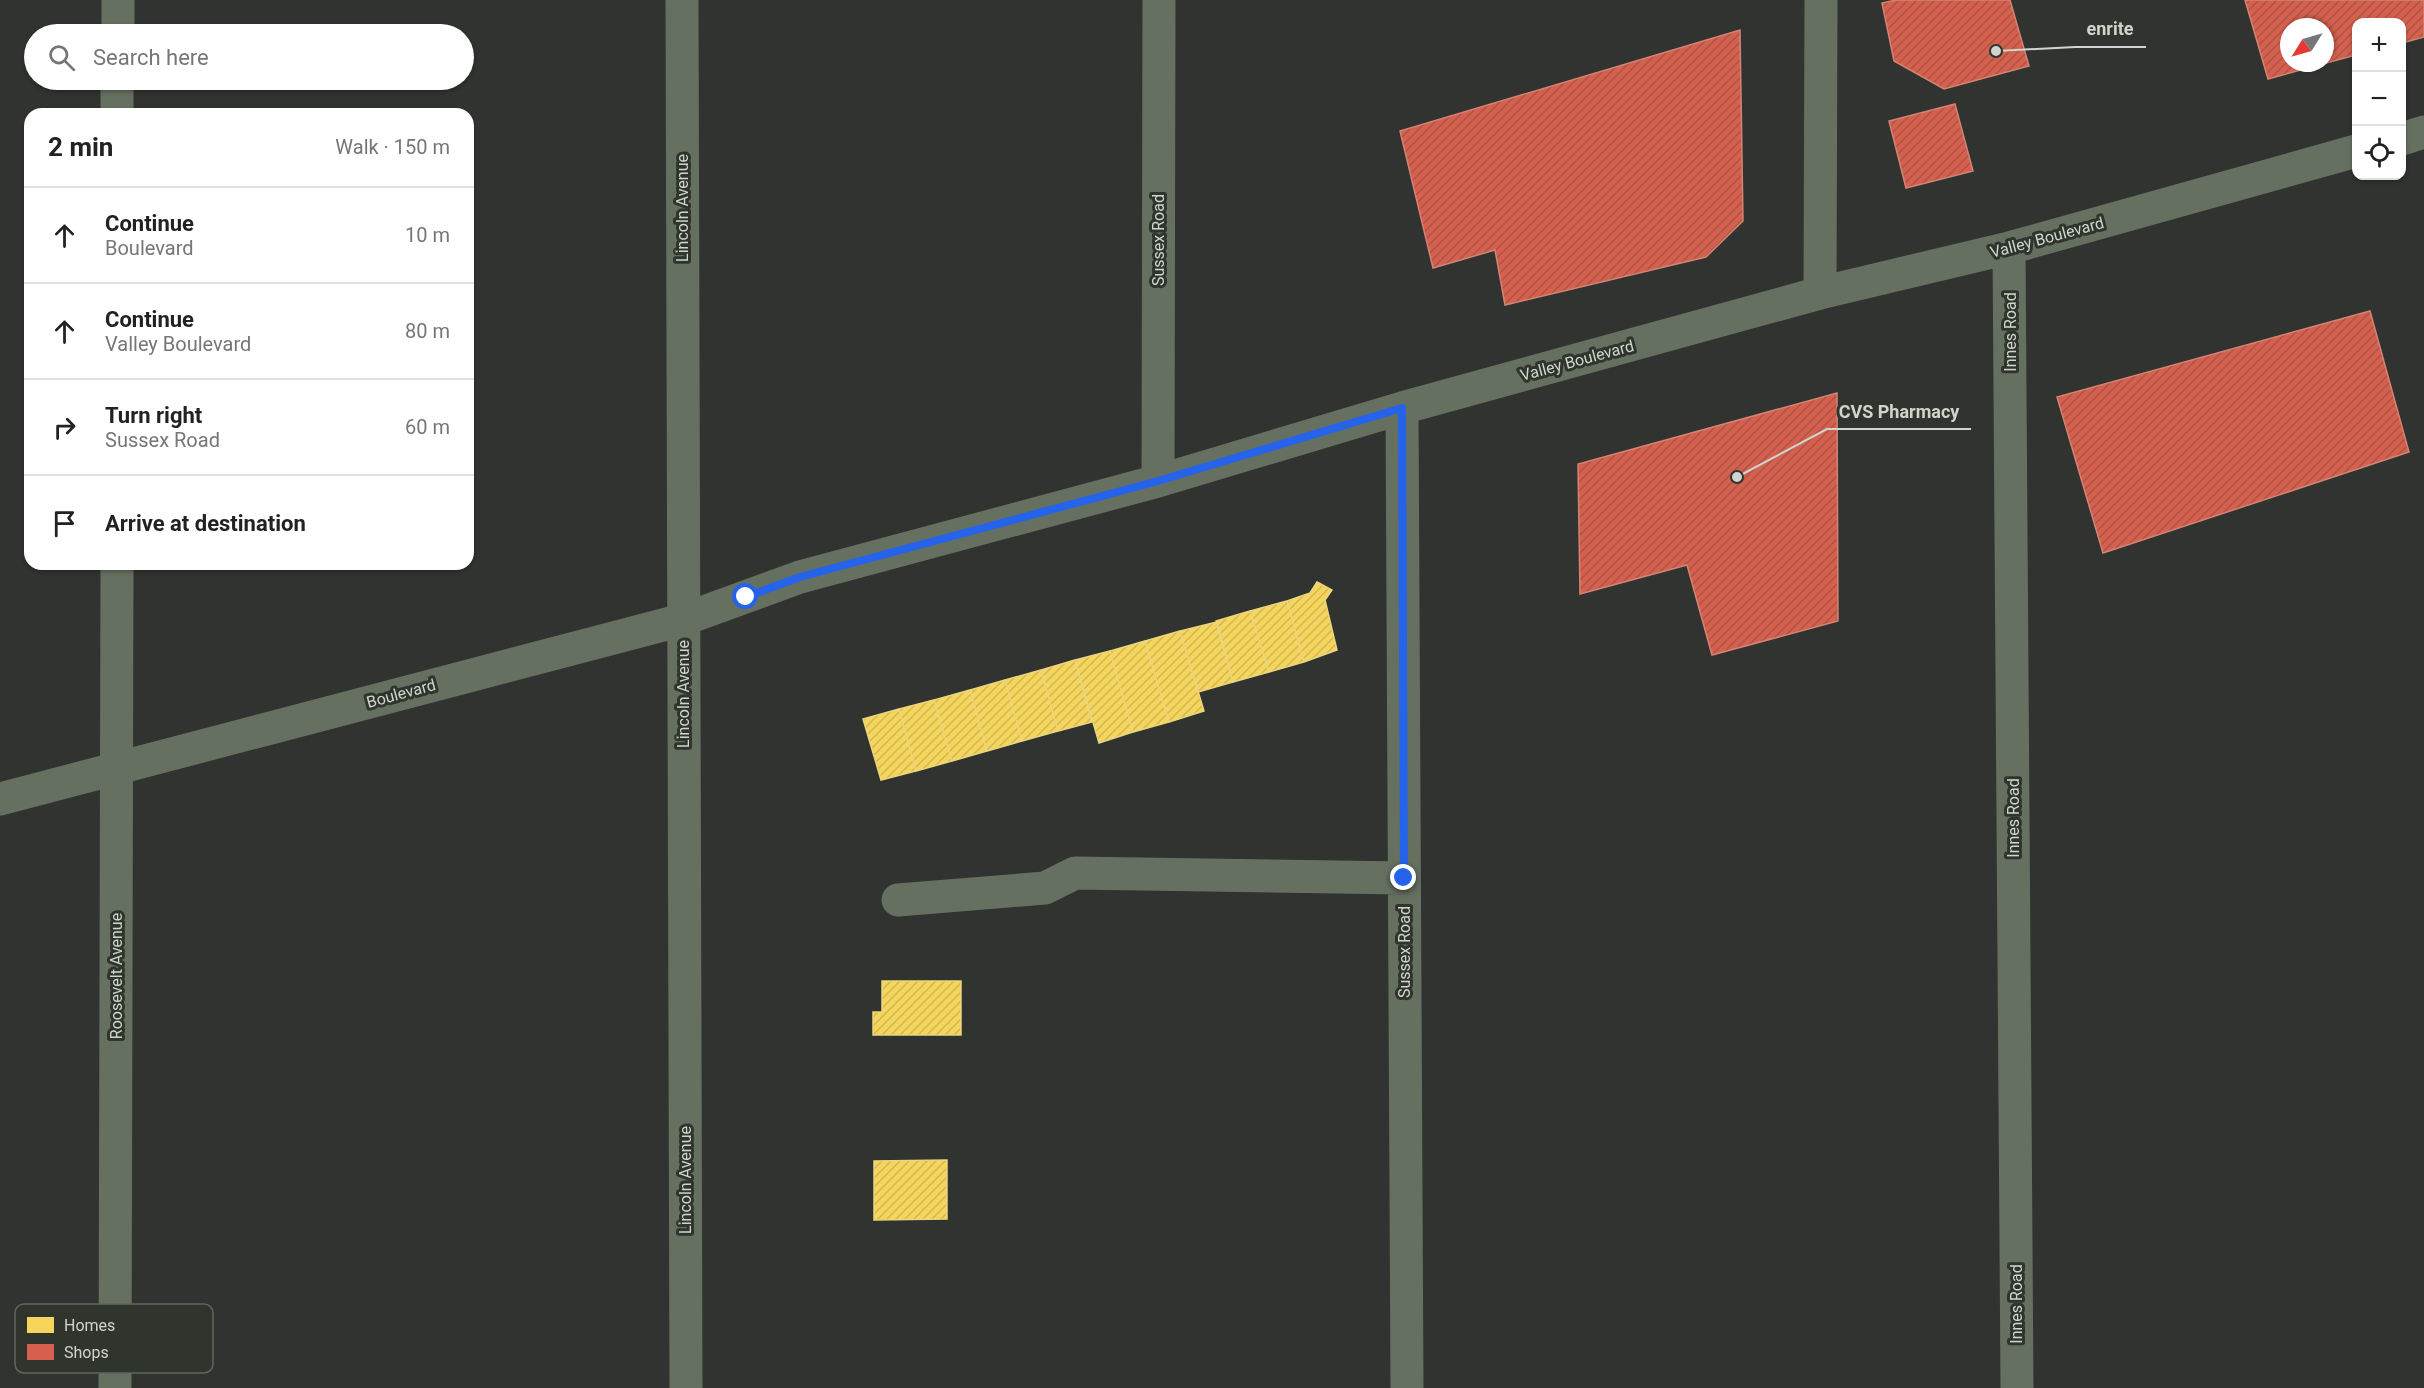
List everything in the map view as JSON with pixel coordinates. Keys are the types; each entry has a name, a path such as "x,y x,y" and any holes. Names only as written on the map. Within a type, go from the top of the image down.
{"street":[{"path":"118,0 118,24"},
{"name":"Lincoln Avenue","path":"682,0 686,1388"},
{"name":"Sussex Road","path":"1158,481 1159,0"},
{"path":"1820,293 1821,0"},
{"path":"117,90 117,108"},
{"path":"2406,138 2424,132"},
{"name":"Valley Boulevard","path":"800,577 1158,481 1402,408 1820,293 2009,248 2352,152"},
{"name":"Innes Road","path":"2009,248 2017,1388"},
{"name":"Sussex Road","path":"1402,408 1407,1388"},
{"name":"Roosevelt Avenue","path":"115,1304 117,570"},
{"name":"Boulevard","path":"0,799 682,620 800,577"},
{"path":"898,900 1045,888 1075,873 1404,878"},
{"name":"Roosevelt Avenue","path":"115,1373 115,1388"}],"building: Homes":[{"path":"1317,582 1332,590 1325,600 1337,650 1304,662 1287,601 1310,593"},
{"path":"1287,601 1304,662 1269,672 1250,611"},
{"path":"1250,611 1269,672 1233,682 1216,621"},
{"path":"1217,622 1233,682 1198,692 1180,631"},
{"path":"1180,631 1204,711 1169,722 1145,641"},
{"path":"1145,641 1169,722 1133,732 1110,651"},
{"path":"1110,651 1133,732 1099,743 1075,660"},
{"path":"1075,660 1092,722 1058,731 1041,670"},
{"path":"1041,670 1058,731 1022,741 1005,680"},
{"path":"1005,680 1022,741 987,751 970,690"},
{"path":"970,690 987,751 952,761 934,700"},
{"path":"934,700 952,761 916,771 899,709"},
{"path":"899,709 916,771 881,780 863,719"},
{"path":"882,981 961,981 961,1035 873,1035 873,1012 882,1012"},
{"path":"947,1160 947,1219 874,1220 874,1161"}],"building: Shops":[{"path":"1896,0 2010,0 2029,66 1944,89 1894,61 1882,3"},
{"path":"2245,0 2424,0 2424,37 2406,42 2406,18 2352,18 2352,56 2334,61 2334,18 2280,18 2280,72 2294,72 2268,79"},
{"path":"1740,30 1743,221 1706,257 1505,305 1495,250 1433,268 1400,131"},
{"path":"1955,104 1973,171 1906,188 1889,121"},
{"path":"2370,311 2409,452 2103,553 2057,397"},
{"path":"1837,393 1838,621 1712,655 1687,565 1580,594 1578,464"}],"place":[{"name":"enrite","path":"1996,51"},
{"name":"CVS Pharmacy","path":"1737,477"}],"route":[{"path":"746,597 800,577 1158,481 1402,408 1404,878"}]}
